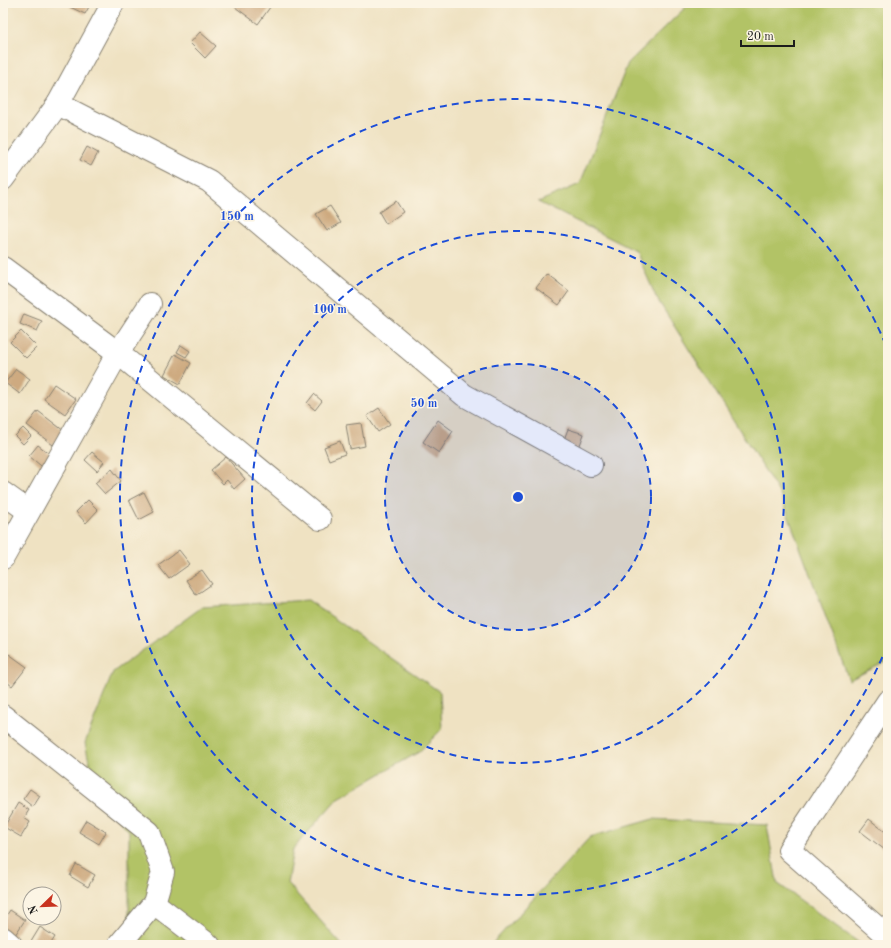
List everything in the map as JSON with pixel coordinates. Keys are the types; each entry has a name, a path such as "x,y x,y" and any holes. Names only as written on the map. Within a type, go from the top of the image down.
{"street":[{"path":"3,179 58,104 113,3"},
{"path":"58,104 209,181 464,395 591,465"},
{"path":"3,268 118,353 320,519"},
{"path":"3,558 118,353 150,304"},
{"path":"3,493 28,512"},
{"path":"888,701 789,850 888,937"},
{"path":"3,716 149,832 163,872 154,903 119,945"},
{"path":"154,903 209,945"},
{"path":"3,938 11,945"}],"green space":[{"path":"690,3 888,3 888,661 849,680 781,496 656,297 636,251 538,202 580,184 628,63"},
{"path":"308,600 440,692 442,729 419,752 337,799 293,849 287,883 342,945 129,945 129,831 96,793 85,743 113,672 202,607"},
{"path":"653,819 767,825 777,883 862,945 491,945 590,837"}],"building":[{"path":"72,3 91,3 85,14 70,7"},
{"path":"238,3 273,3 258,24 235,7"},
{"path":"200,32 216,46 205,58 190,43"},
{"path":"87,147 98,153 91,166 80,160"},
{"path":"396,201 403,212 386,224 379,212"},
{"path":"330,206 341,223 327,231 316,214"},
{"path":"547,274 569,291 559,305 536,288"},
{"path":"24,314 42,321 37,331 20,324"},
{"path":"21,331 37,347 26,358 10,342"},
{"path":"181,345 190,351 186,357 177,352"},
{"path":"175,354 191,363 180,384 164,375"},
{"path":"16,369 30,379 20,394 5,383"},
{"path":"54,384 76,399 65,414 44,399"},
{"path":"314,394 322,401 315,410 307,403"},
{"path":"379,408 390,424 378,432 367,416"},
{"path":"38,411 64,431 53,445 27,425"},
{"path":"438,420 453,431 439,453 423,442"},
{"path":"361,423 365,446 350,449 346,425"},
{"path":"23,428 31,436 23,444 15,436"},
{"path":"568,429 584,434 576,456 560,450"},
{"path":"340,441 345,454 329,460 324,447"},
{"path":"38,445 55,458 46,470 29,456"},
{"path":"92,452 104,462 97,471 85,460"},
{"path":"226,457 245,479 234,489 227,480 223,484 211,470"},
{"path":"112,469 121,481 105,494 95,483"},
{"path":"144,492 154,512 139,520 129,500"},
{"path":"88,500 98,510 86,523 76,512"},
{"path":"179,550 190,564 169,579 158,565"},
{"path":"202,570 212,584 196,595 186,580"},
{"path":"9,654 27,667 12,686 3,679 3,672 6,668 3,666 3,662"},
{"path":"888,714 888,735 877,724"},
{"path":"30,789 40,796 33,807 23,799"},
{"path":"18,803 29,810 24,818 30,822 21,837 4,827"},
{"path":"869,819 888,834 888,845 885,850 860,831"},
{"path":"86,820 106,832 99,844 79,832"},
{"path":"76,864 95,875 88,887 70,876"},
{"path":"10,910 22,918 22,924 13,938 3,932 3,921"},
{"path":"40,927 55,937 50,945 29,945"}]}
